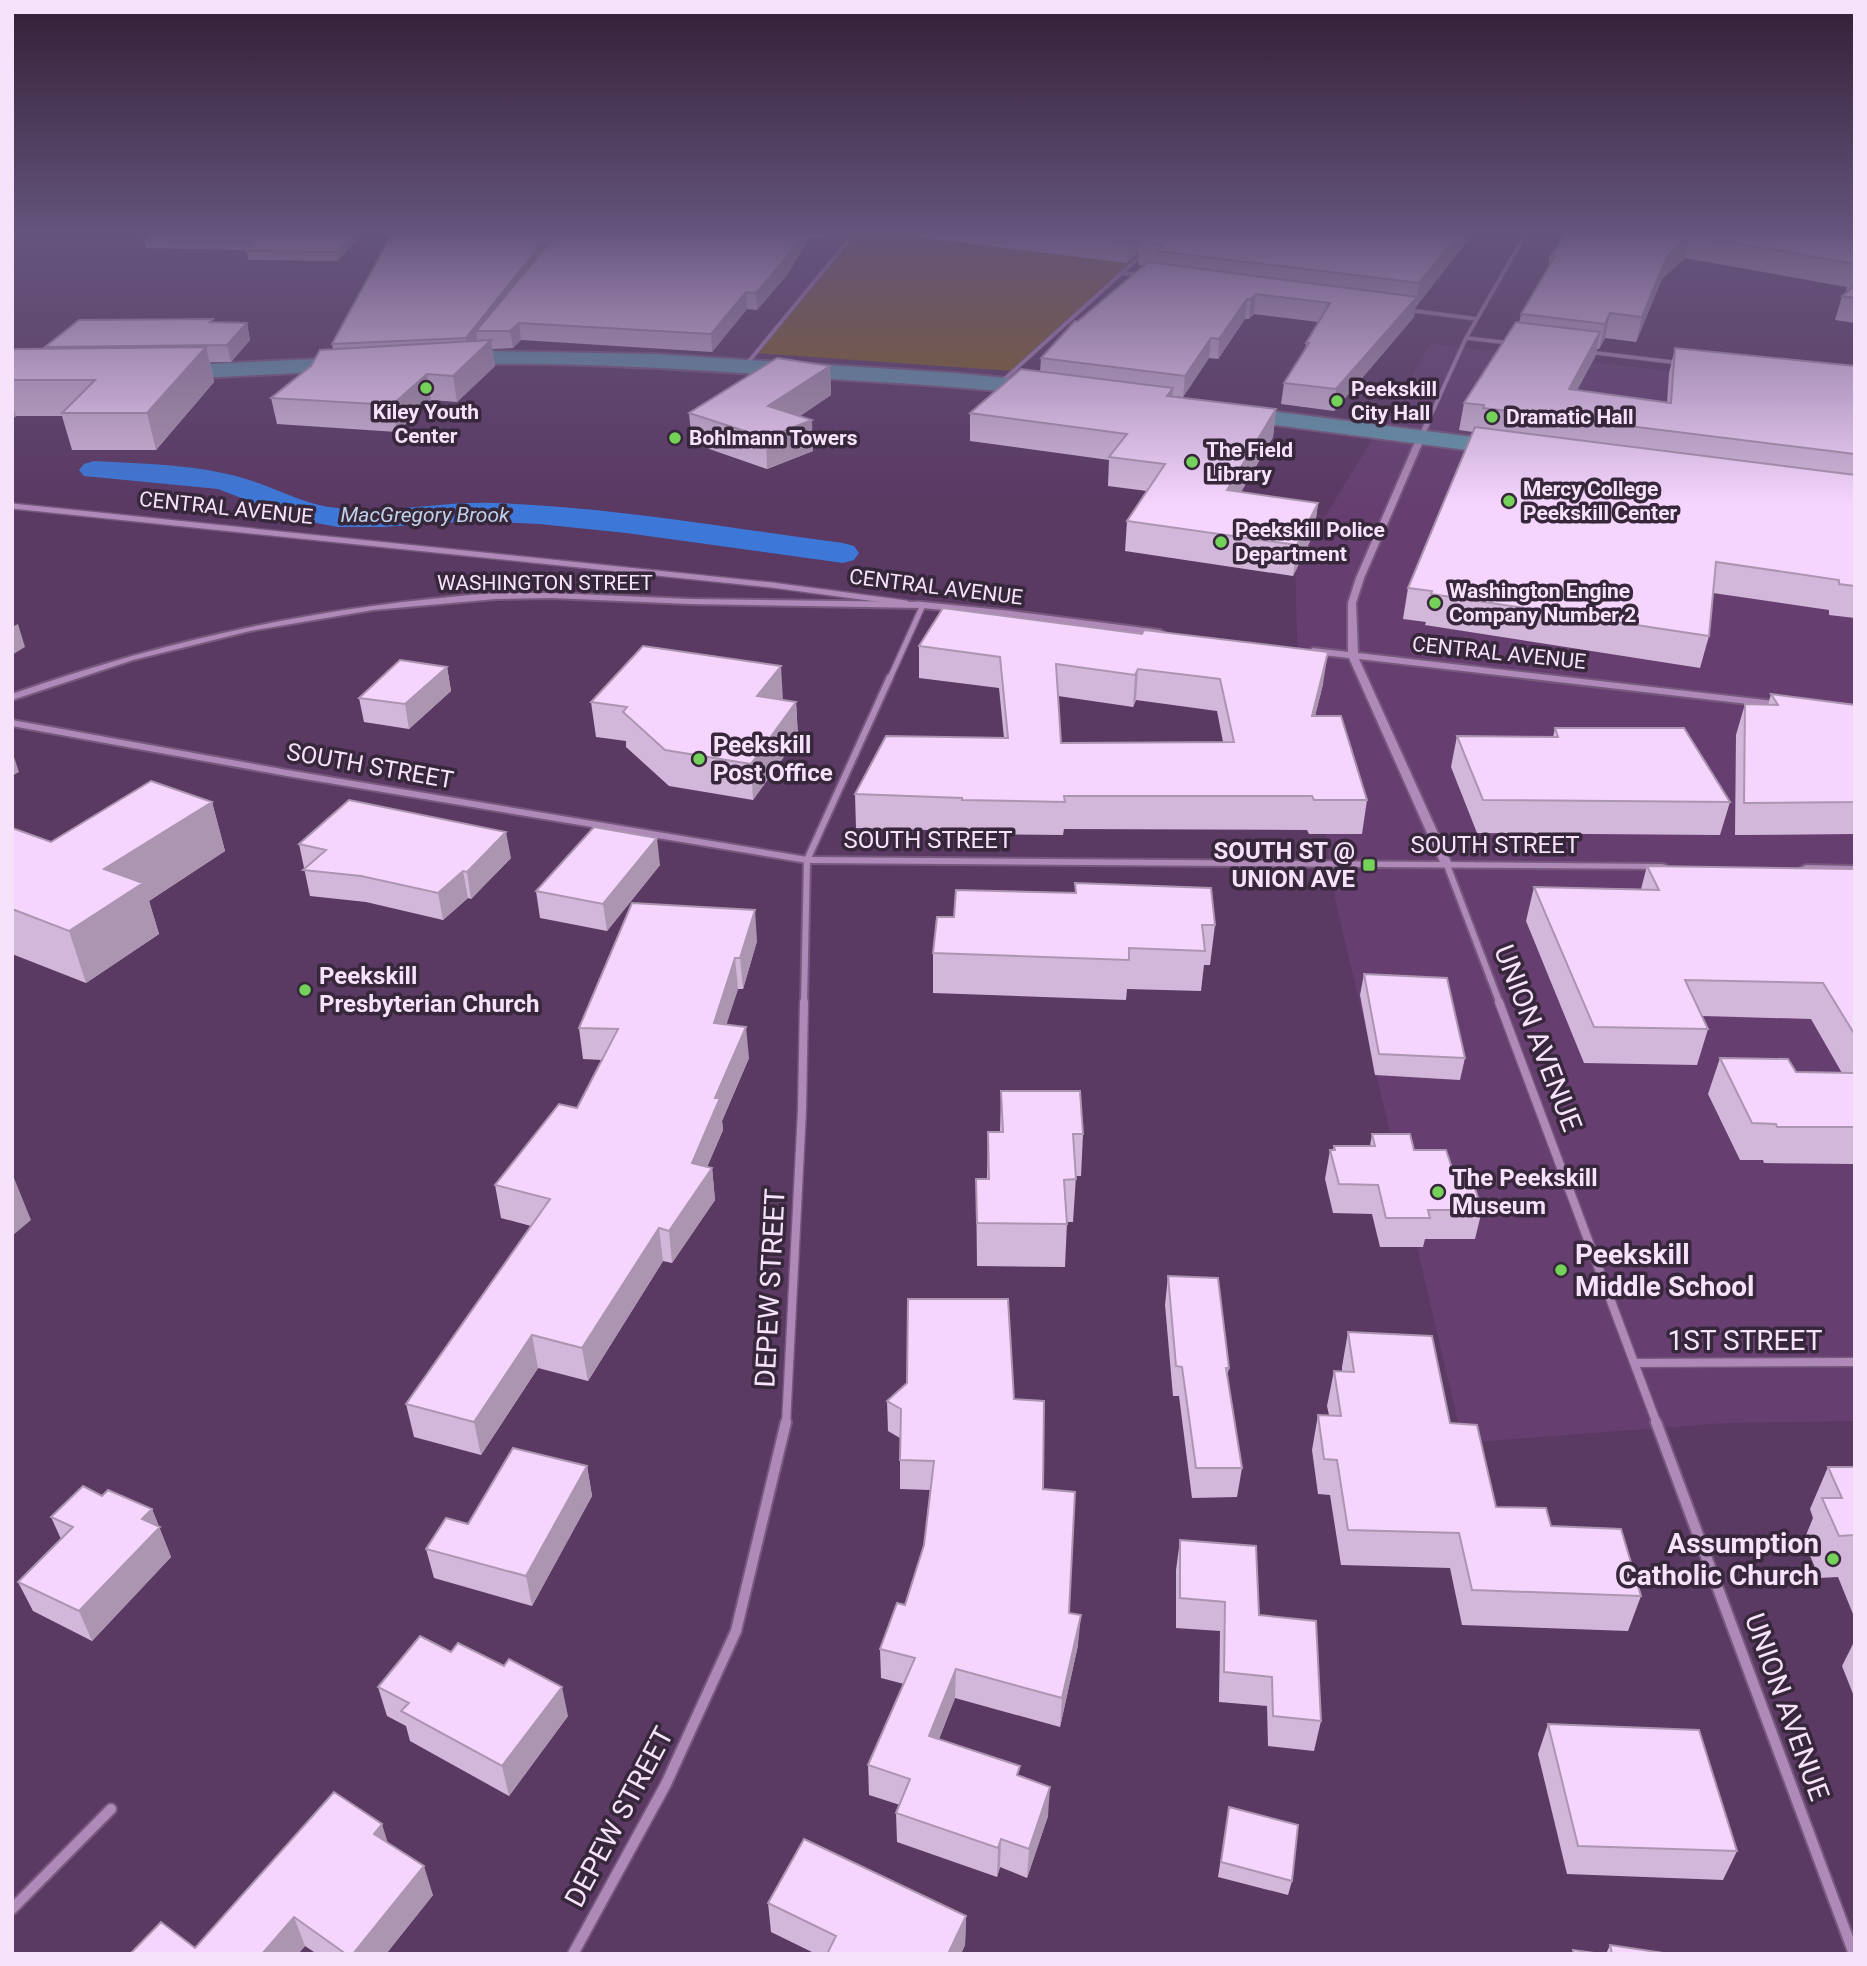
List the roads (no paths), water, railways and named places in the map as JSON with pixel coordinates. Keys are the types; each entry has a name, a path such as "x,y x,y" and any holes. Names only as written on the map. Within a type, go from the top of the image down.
{"main road":[{"path":"414,361 470,354 569,357 744,366 998,384 1077,393"},
{"path":"140,374 386,362"},
{"path":"1196,409 1545,453"}],"street":[{"path":"744,366 780,322"},
{"path":"998,384 1066,322"},
{"path":"1353,656 1350,624 1356,591 1465,338 1475,322"},
{"path":"1465,338 1521,345"},
{"path":"1577,351 1688,364"},
{"name":"CENTRAL AVENUE","path":"12,506 772,585 1172,635"},
{"name":"WASHINGTON STREET","path":"12,697 220,634 326,614 426,601 499,596 583,596 715,602 922,605"},
{"name":"DEPEW STREET","path":"573,1954 666,1784 736,1631 785,1434 802,1110 807,860 922,605"},
{"name":"CENTRAL AVENUE","path":"1297,649 1789,705"},
{"name":"UNION AVENUE","path":"1353,656 1447,865 1854,1954"},
{"name":"SOUTH STREET","path":"12,723 287,774 807,860 1669,867"},
{"path":"1789,868 1855,869"},
{"name":"1ST STREET","path":"1635,1363 1855,1362"},
{"path":"12,1909 111,1809"}],"waterway":[{"name":"MacGregory Brook","path":"94,470 166,474 220,481 295,509 338,518 496,512 626,524 843,553"}],"place":[{"name":"Kiley Youth Center","path":"426,388"},
{"name":"Peekskill City Hall","path":"1337,401"},
{"name":"Dramatic Hall","path":"1492,417"},
{"name":"Bohlmann Towers","path":"675,438"},
{"name":"The Field Library","path":"1192,462"},
{"name":"Mercy College Peekskill Center","path":"1509,501"},
{"name":"Peekskill Police Department","path":"1221,542"},
{"name":"Washington Engine Company Number 2","path":"1435,603"},
{"name":"Peekskill Post Office","path":"699,759"},
{"name":"SOUTH ST @ UNION AVE","path":"1369,865"},
{"name":"Peekskill Presbyterian Church","path":"305,990"},
{"name":"The Peekskill Museum","path":"1438,1192"},
{"name":"Peekskill Middle School","path":"1561,1270"},
{"name":"Assumption Catholic Church","path":"1833,1559"}]}
